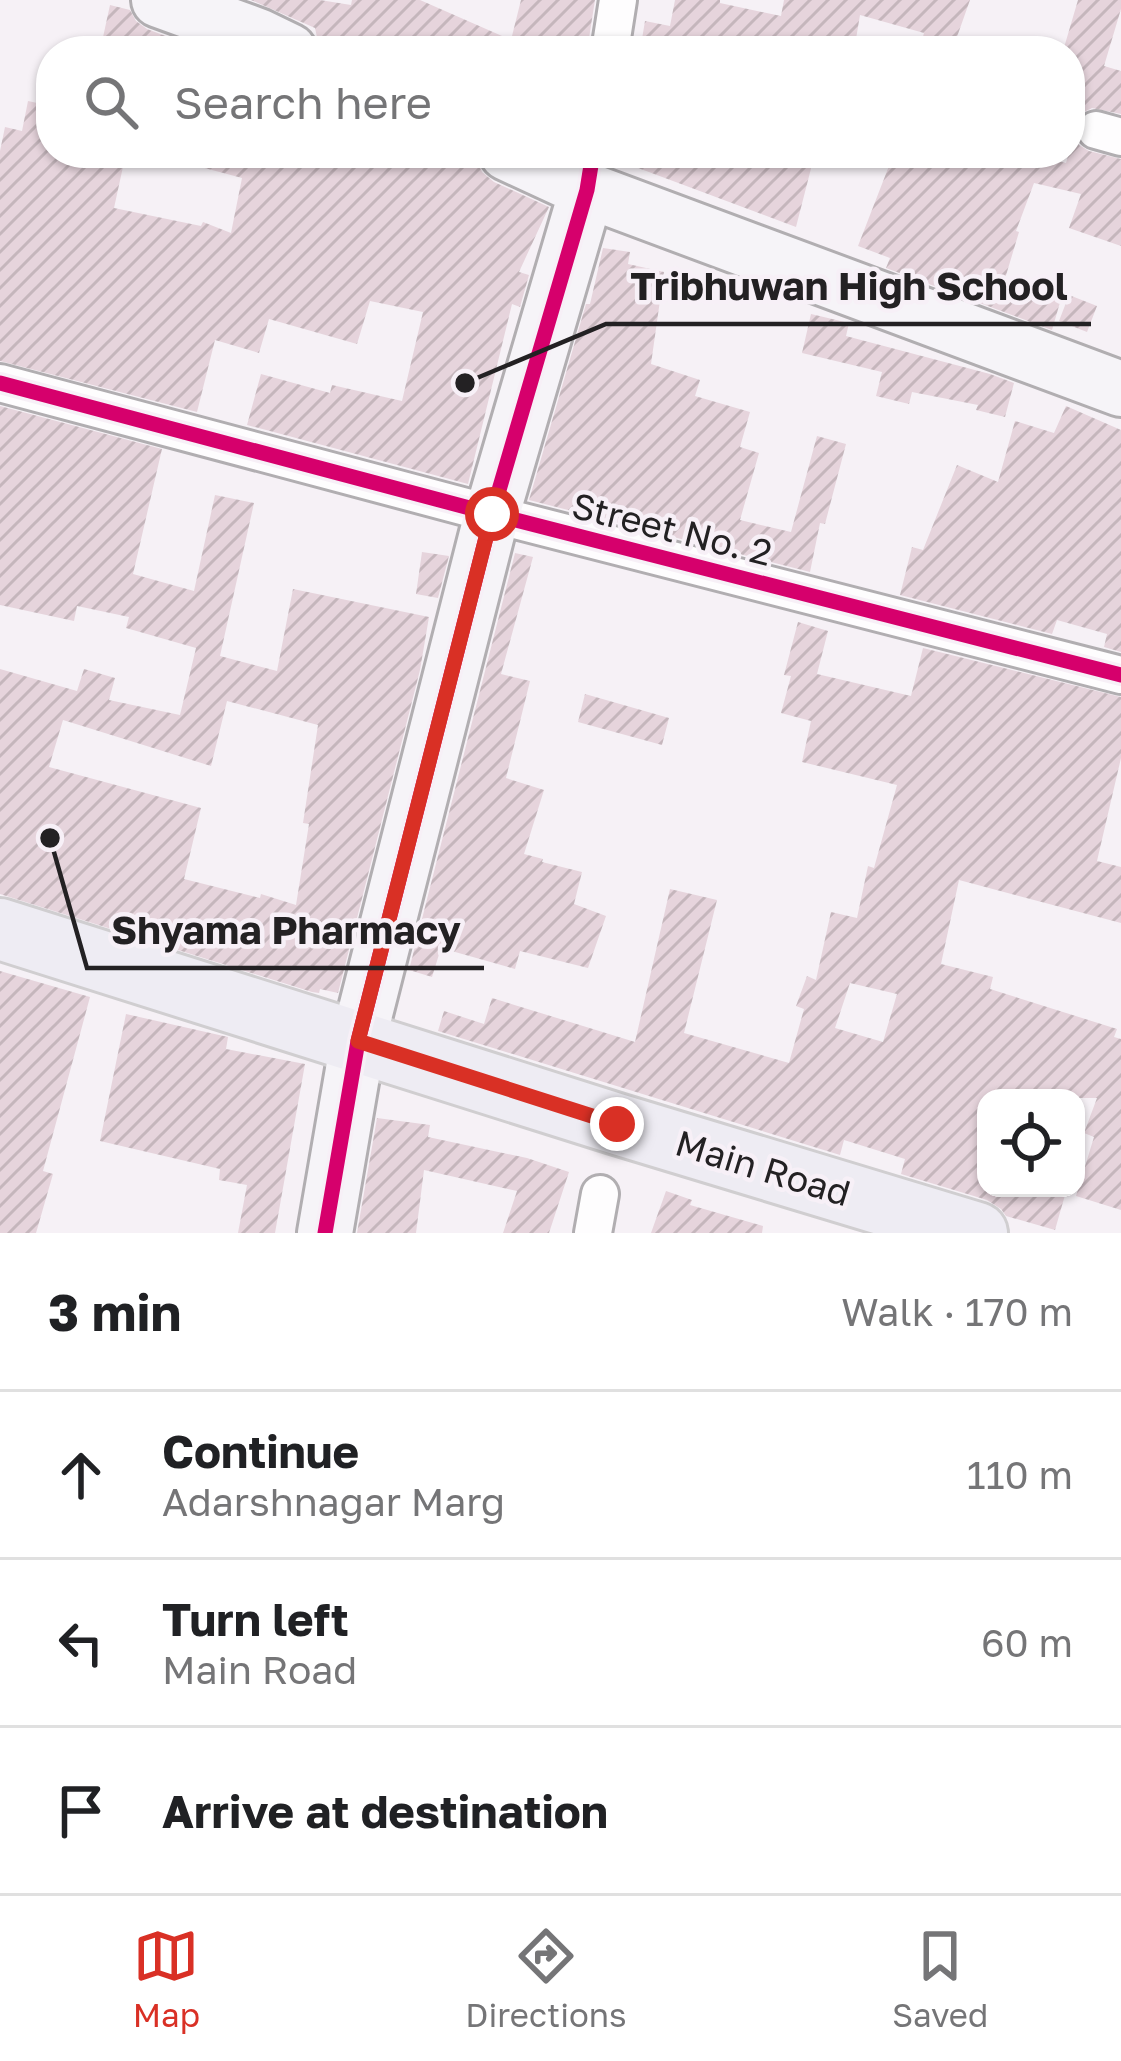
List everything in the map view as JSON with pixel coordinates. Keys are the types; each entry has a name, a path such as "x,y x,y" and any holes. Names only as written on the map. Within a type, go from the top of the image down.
{"main road":[{"name":"Main Road","path":"0,929 358,1041 899,1222 977,1233"}],"street":[{"path":"159,0 258,36"},
{"path":"612,36 618,0"},
{"path":"325,1233 358,1041 492,514 590,172 1121,389"},
{"name":"Street No. 2","path":"0,383 1121,675"},
{"path":"593,1233 600,1194"}],"building":[{"path":"251,0 351,5 352,0 420,0 502,36 317,36 315,28"},
{"path":"521,0 595,0 589,36 512,36"},
{"path":"675,0 720,0 781,16 784,0 970,0 957,36 923,36 860,15 856,36 642,36 645,21 670,26"},
{"path":"1078,0 1121,0 1104,66 1121,71 1121,114 1092,108 1085,112 1085,36 1067,36"},
{"path":"110,5 130,10 136,21 166,36 103,36"},
{"path":"28,101 36,103 36,168 123,168 114,208 201,226 203,222 231,233 242,178 204,168 480,168 494,182 549,207 519,272 529,275 520,307 512,304 468,484 247,425 261,374 330,393 332,385 402,401 423,312 370,301 357,344 269,319 259,353 215,340 197,412 0,361 0,151 5,127 22,131"},
{"path":"1085,149 1121,159 1121,246 1069,228 1081,194 1034,183 1004,282 1061,299 1052,330 886,268 890,258 858,246 888,168 1085,168"},
{"path":"638,168 811,168 796,227"},
{"path":"603,248 630,252 628,264 664,272 651,364 700,380 695,396 750,412 740,447 759,453 740,520 791,532 817,436 846,444 825,524 820,523 810,572 529,500"},
{"path":"1069,295 1097,306 1087,332 1059,321"},
{"path":"811,314 849,323 846,336 1014,383 1005,417 976,410 978,405 912,392 909,404 876,396 882,372 802,353"},
{"path":"0,406 162,449 133,574 194,591 215,495 254,503 220,656 277,671 293,589 429,617 420,670 338,993 312,992 0,894 0,669 77,691 84,669 115,678 109,700 180,715 196,648 126,628 129,617 77,606 74,621 0,605","holes":["227,701 318,725 296,905 184,879 201,808 49,767 63,720 211,766"]},
{"path":"1066,406 1121,430 1121,652 1104,647 1107,634 1057,620 1052,634 900,595 912,547 923,550 957,465 998,482 1015,421 1054,433"},
{"path":"422,552 449,556 438,598 416,594"},
{"path":"515,553 533,557 501,674 530,681 506,778 544,790 524,854 582,872 574,904 606,916 588,968 520,951 515,969 441,948 432,977 409,970"},
{"path":"798,622 828,631 817,674 911,696 923,648 1121,697 1121,758 1097,861 1121,867 1121,923 959,880 941,964 993,977 990,989 1117,1029 1114,1037 1121,1039 1121,1210 1079,1197 1085,1197 1085,1166 1094,1137 1085,1130 1097,1098 1085,1098 1085,1089 977,1089 977,1197 901,1174 905,1159 844,1140 840,1155 438,1031 444,1011 484,1024 492,998 635,1042 670,889 717,900 684,1033 789,1063 804,1009 796,1006 807,976 816,980 831,912 857,918 868,866 874,868 897,785 802,762 811,721 781,713 791,676 784,675","holes":["850,983 897,994 883,1042 835,1028"]},
{"path":"585,694 669,718 662,745 578,722"},
{"path":"0,971 90,997 43,1171 53,1174 36,1233 0,1233"},
{"path":"126,1014 228,1037 226,1049 305,1064 275,1233 238,1233 247,1185 219,1180 220,1169 100,1141"},
{"path":"377,1118 430,1125 428,1137 569,1172 549,1233 503,1233 517,1191 424,1170 416,1233 357,1233"},
{"path":"666,1191 692,1200 690,1205 763,1226 762,1233 651,1233"},
{"path":"977,1197 1064,1197 1055,1230 1006,1216"}],"cycle path":[{"path":"325,1233 358,1041 492,514 591,168"},
{"path":"0,383 1121,675"}],"place":[{"name":"Tribhuwan High School","path":"465,383"},
{"name":"Shyama Pharmacy","path":"50,838"}],"route":[{"path":"492,514 358,1041 617,1124"}]}
